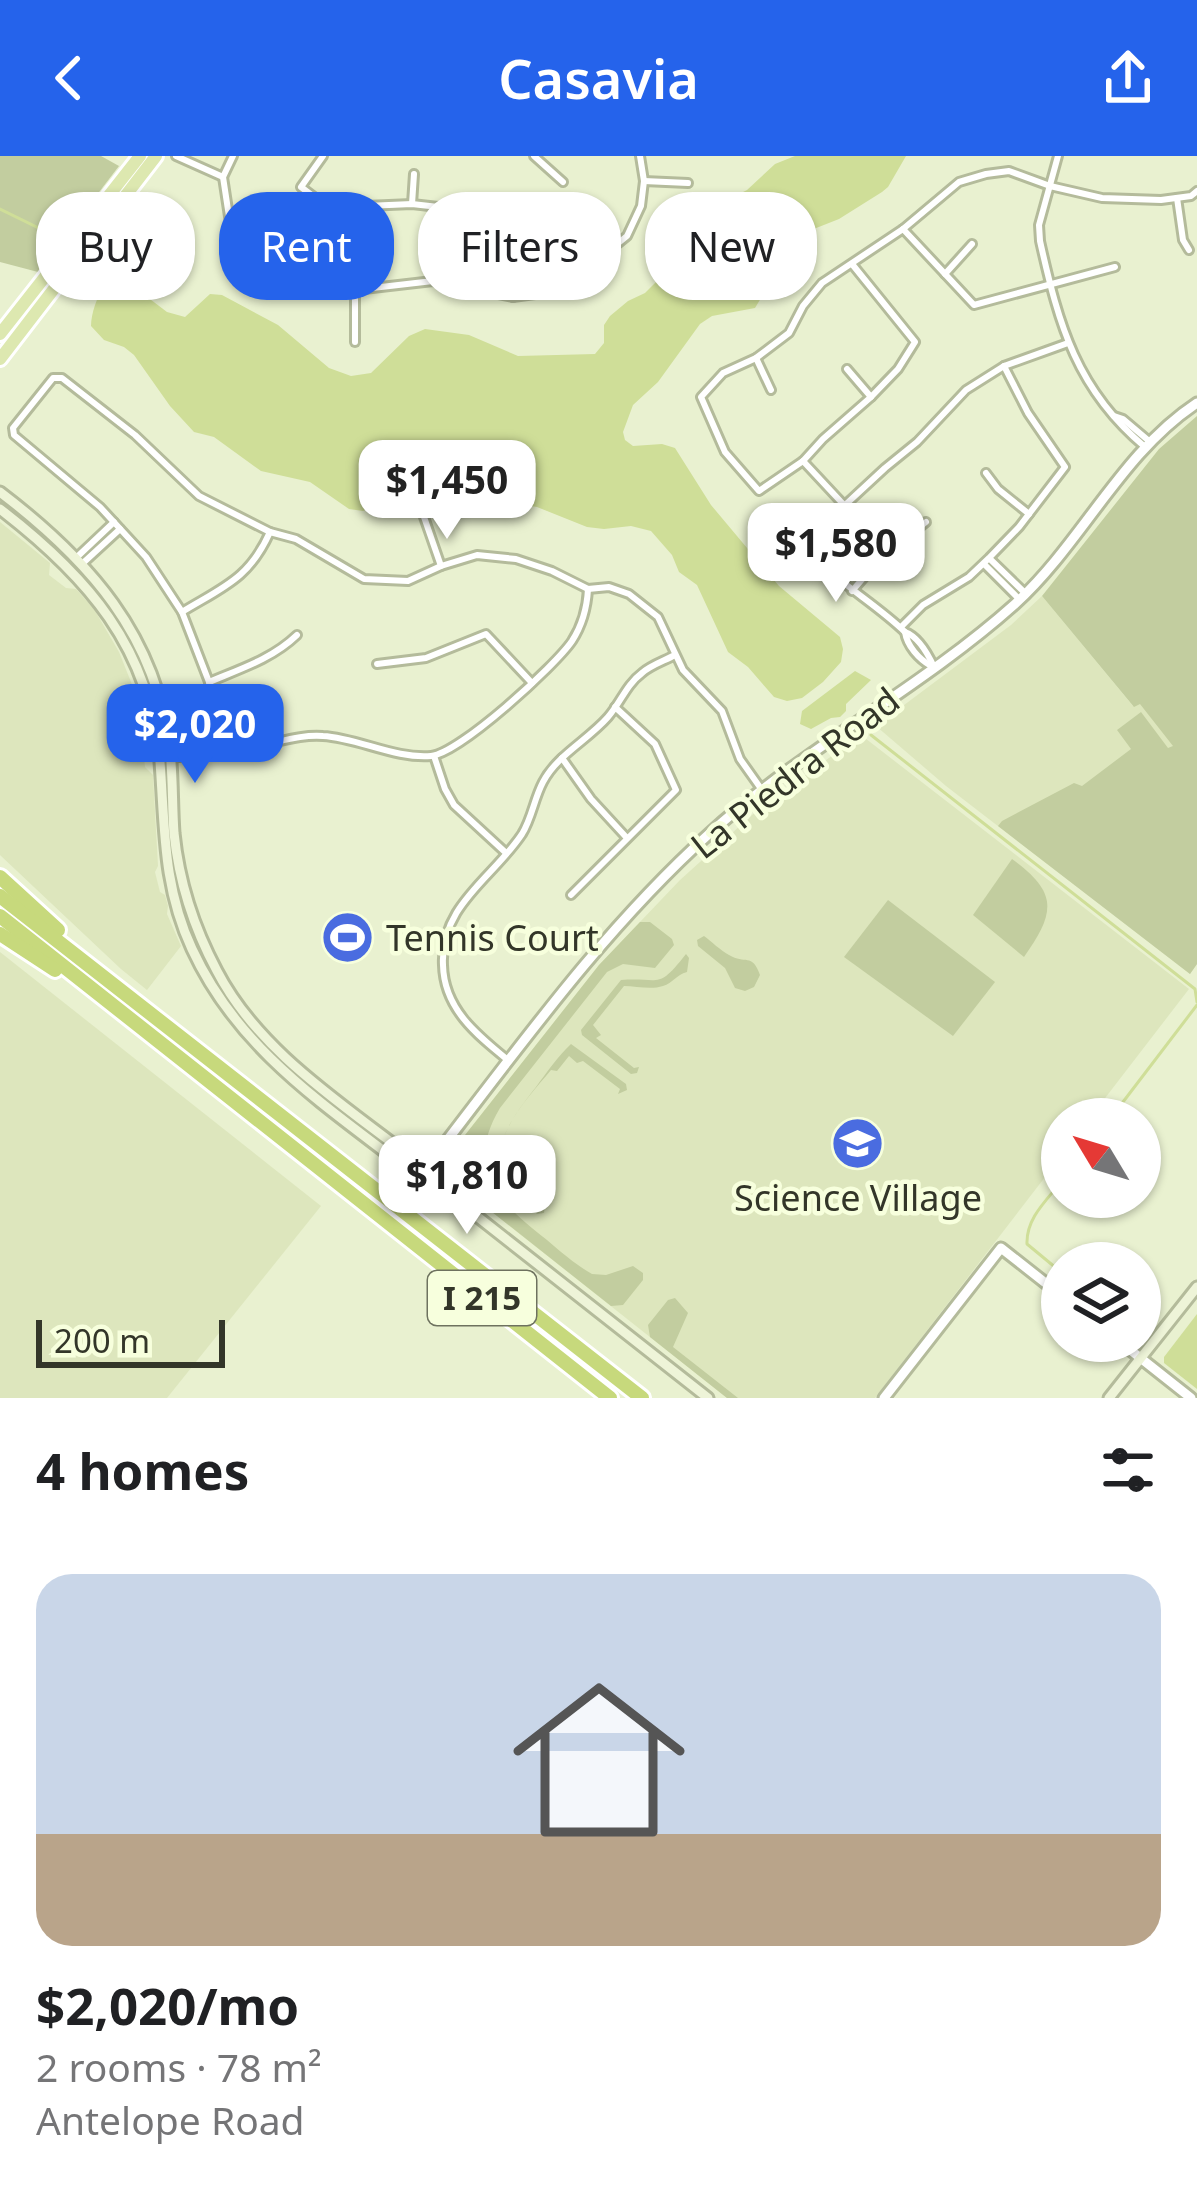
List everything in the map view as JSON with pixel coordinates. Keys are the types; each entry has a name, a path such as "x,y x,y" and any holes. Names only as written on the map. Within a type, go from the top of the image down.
{"highway":[{"path":"0,877 158,1011 167,1027"},
{"name":"I 215","path":"0,896 642,1398"},
{"name":"I 215","path":"0,916 610,1398"},
{"path":"0,934 125,1023 148,1033"}],"main road":[{"path":"0,334 140,156"},
{"path":"0,359 156,156"},
{"path":"0,492 80,560 121,613 152,676 167,752 164,847 169,879 185,934 210,985 239,1026 278,1068 406,1168 422,1173 708,1398"},
{"path":"0,509 68,566 99,602 128,649 167,752"},
{"path":"29,531 41,534 70,560 80,560"},
{"path":"68,566 82,572 121,613"},
{"path":"1161,1333 1197,1287"},
{"path":"1109,1398 1138,1362"}],"street":[{"path":"176,156 224,177"},
{"path":"226,192 224,177 233,156"},
{"path":"323,156 301,188 322,203 418,204"},
{"path":"534,156 563,182"},
{"path":"621,242 641,206 640,156"},
{"path":"1058,156 1039,225 1068,343 1086,381 1114,416 1148,444"},
{"path":"852,264 915,342 871,397 803,461 760,491 725,452 700,397 723,373 756,358 789,333 822,283 903,229 958,182 1009,171 1102,198 1195,195"},
{"path":"412,203 414,174"},
{"path":"644,181 688,183"},
{"path":"1177,198 1189,250"},
{"path":"903,229 974,304 1115,267"},
{"path":"945,274 972,244"},
{"path":"355,300 356,342"},
{"path":"934,668 913,635 851,591 803,544 917,442 966,390 1004,366 1068,343"},
{"path":"756,358 772,390"},
{"path":"903,630 936,595 969,578 987,561 1065,466 1028,413 1004,366"},
{"path":"847,369 871,397"},
{"path":"225,747 209,682 182,612 146,557 117,525 14,435 14,428 53,378 58,376 135,435 199,496 270,532 296,539 364,579 408,581 477,555 516,559 588,589 609,587 629,594 658,617 674,655 722,711 740,759 762,790"},
{"name":"La Piedra Road","path":"422,1173 621,923 709,834 1023,597 1148,444 1197,403"},
{"path":"803,461 844,506"},
{"path":"986,473 1029,514"},
{"path":"424,517 441,566"},
{"path":"851,591 878,560 926,522"},
{"path":"80,560 117,525"},
{"path":"182,612 247,572 270,532"},
{"path":"987,561 1023,597"},
{"path":"167,752 200,745 249,747 315,735 434,756 459,743 532,683 572,642 586,613 588,589"},
{"path":"377,664 426,658 486,634 532,683"},
{"path":"209,682 260,661 297,635"},
{"path":"509,1060 464,1022 446,986 442,966 448,928 456,910 530,818 542,782 608,718 640,674 674,655"},
{"path":"571,895 676,790 655,744 615,707"},
{"path":"434,756 454,805 506,853"},
{"path":"562,758 591,800 626,837"},
{"path":"884,1398 1001,1249 1041,1280"},
{"path":"1146,1362 1191,1398"}],"shaded area":[{"path":"0,156 101,156 119,166 99,192 36,192 36,271 0,262"},
{"path":"795,156 906,156 882,192 817,228 817,192 743,192 775,164"},
{"path":"645,293 645,300 760,300 755,308 712,316 700,324 658,382 633,405 623,432 633,446 675,448 711,505 779,586 840,637 841,662 802,698 774,697 728,652 697,585 679,572 672,555 651,531 631,526 587,527 537,507 504,502 414,451 388,464 378,499 370,508 349,509 310,482 261,471 214,437 194,432 134,355 104,340 91,326 98,300 151,300 167,312 185,317 210,294 219,295 219,300 231,300 278,325 329,368 351,376 371,373 409,336 425,329 469,335 518,356 595,354 604,343 604,325 628,301"},
{"path":"1197,416 1197,964 1190,974 998,826 1074,783 1082,786 1131,749 1117,730 1141,712 1168,748 1173,746 1140,704 1134,707 1042,596 1159,449"},
{"path":"0,522 50,563 49,575 66,588 76,589 94,609 119,652 139,702 148,740 143,747 145,767 153,775 155,872 181,946 147,990 0,855"},
{"path":"1042,596 1133,706 1140,703 1197,749 1197,964 1190,974 946,786 876,726 1011,625"},
{"path":"855,671 871,680 846,704 840,717 811,729 800,724 802,711"},
{"path":"861,735 1189,989 1105,1098 1041,1098 1041,1182 875,1398 727,1398 444,1174 443,1163 599,965 680,880 762,806"},
{"path":"1012,859 1038,882 1047,904 1042,928 1024,957 973,915"},
{"path":"888,900 995,982 953,1036 844,957"},
{"path":"640,922 650,922 674,945 655,968 623,964 607,972 500,1108 485,1150 486,1167 502,1198 569,1258 592,1274 606,1275 633,1266 643,1273 643,1280 623,1305 611,1306 444,1174 443,1163 599,965"},
{"path":"704,936 729,955 754,964 760,975 754,987 735,988 725,968 698,946 697,940"},
{"path":"0,952 321,1206 167,1398 0,1398"},
{"path":"686,954 687,972 658,987 624,986 593,1025 601,1035 596,1038 634,1068 639,1067 631,1074 581,1030 621,980 663,978"},
{"path":"571,1044 626,1084 627,1090 618,1094 620,1089 569,1056 521,1106"},
{"path":"503,1171 517,1191 542,1209 545,1205 544,1213 537,1214 519,1197 508,1182"},
{"path":"675,1298 688,1313 673,1347 738,1398 727,1398 650,1337 648,1325"},
{"path":"1197,1314 1197,1389 1164,1363 1164,1357"}],"waterway":[{"path":"0,209 36,227"},
{"path":"871,735 1195,989 1197,1002"},
{"path":"1126,1098 1197,1005"},
{"path":"1041,1207 1027,1244 1041,1256"}],"place":[{"name":"Tennis Court","path":"347,938"},
{"name":"Science Village","path":"858,1143"}]}
